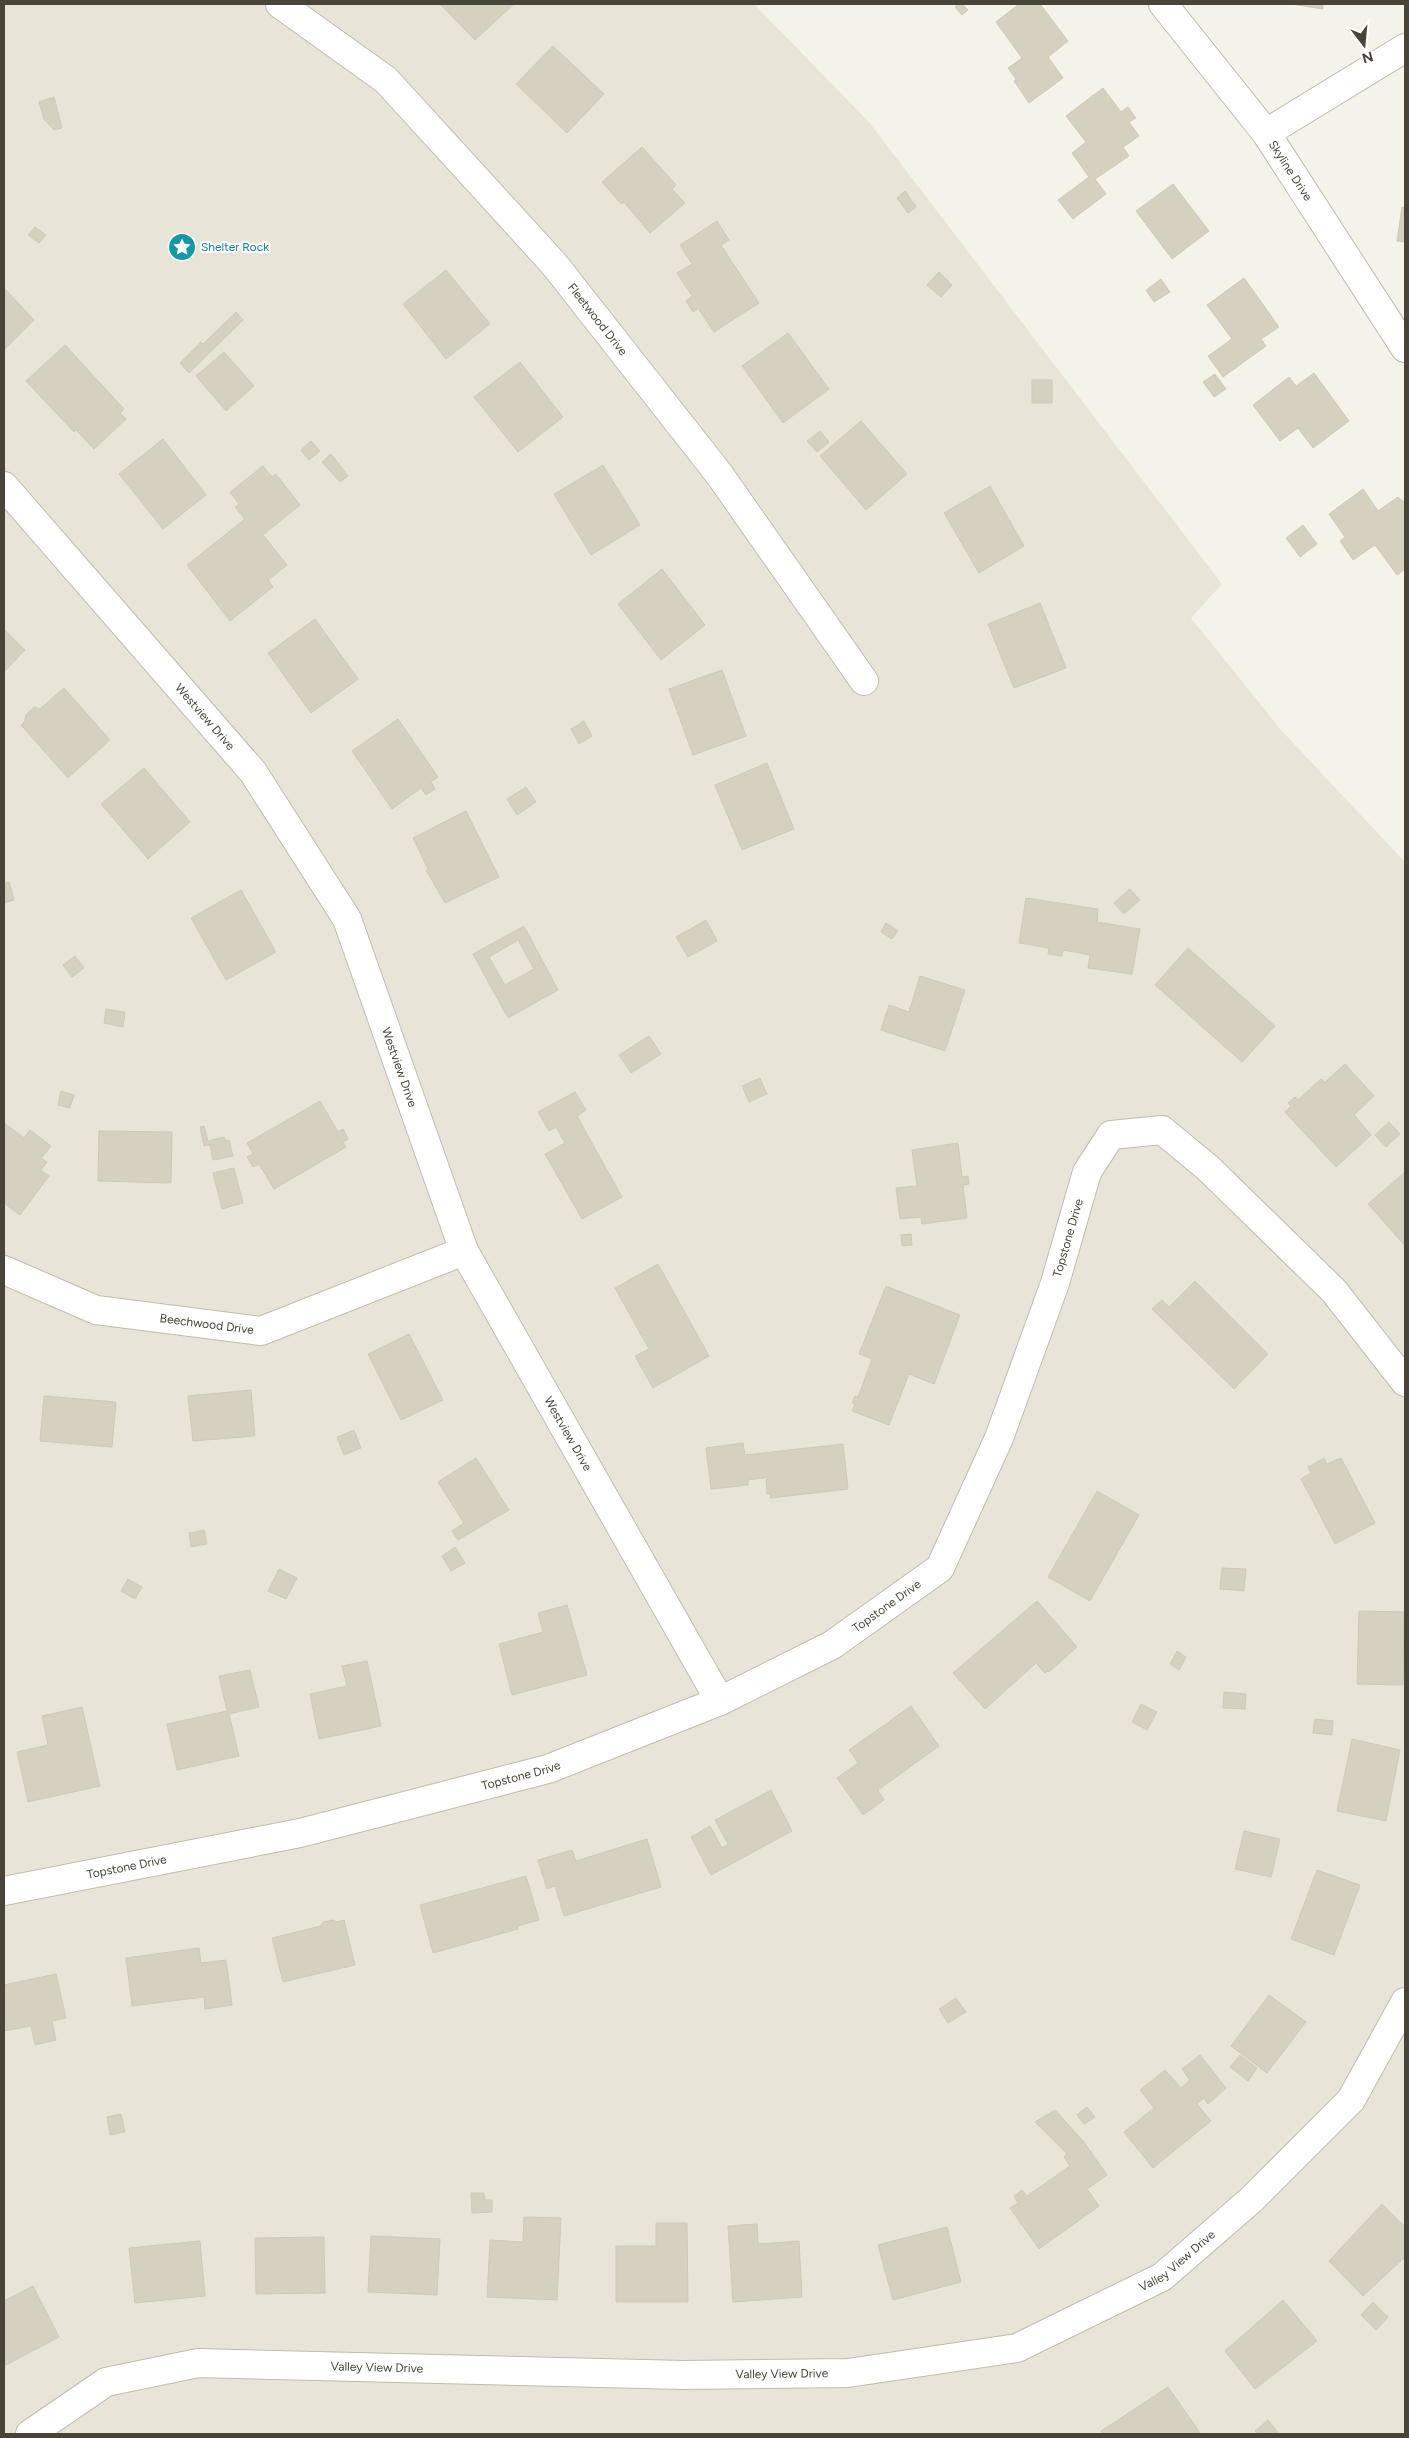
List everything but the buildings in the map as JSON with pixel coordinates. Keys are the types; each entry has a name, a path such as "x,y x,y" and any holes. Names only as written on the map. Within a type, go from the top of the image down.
{"street":[{"name":"Fleetwood Drive","path":"280,4 386,80 554,264 719,474 864,681"},
{"name":"Skyline Drive","path":"1163,4 1266,133 1405,348"},
{"path":"1266,133 1405,48"},
{"name":"Westview Drive","path":"4,486 253,772 347,919 464,1251 720,1701"},
{"name":"Topstone Drive","path":"4,1891 300,1833 548,1769 720,1701 832,1645 940,1568 999,1438 1055,1283 1087,1172 1111,1135 1162,1130 1208,1168 1334,1291 1405,1382"},
{"name":"Beechwood Drive","path":"4,1270 96,1310 261,1331 464,1251"},
{"name":"Valley View Drive","path":"30,2434 106,2382 198,2363 684,2374 848,2373 1017,2348 1162,2277 1252,2199 1351,2100 1405,2002"}],"shaded area":[{"path":"4,4 754,4 869,122 1222,584 1191,618 1281,730 1405,862 1405,2434 4,2434"}],"place":[{"name":"Shelter Rock","path":"182,247"}]}
